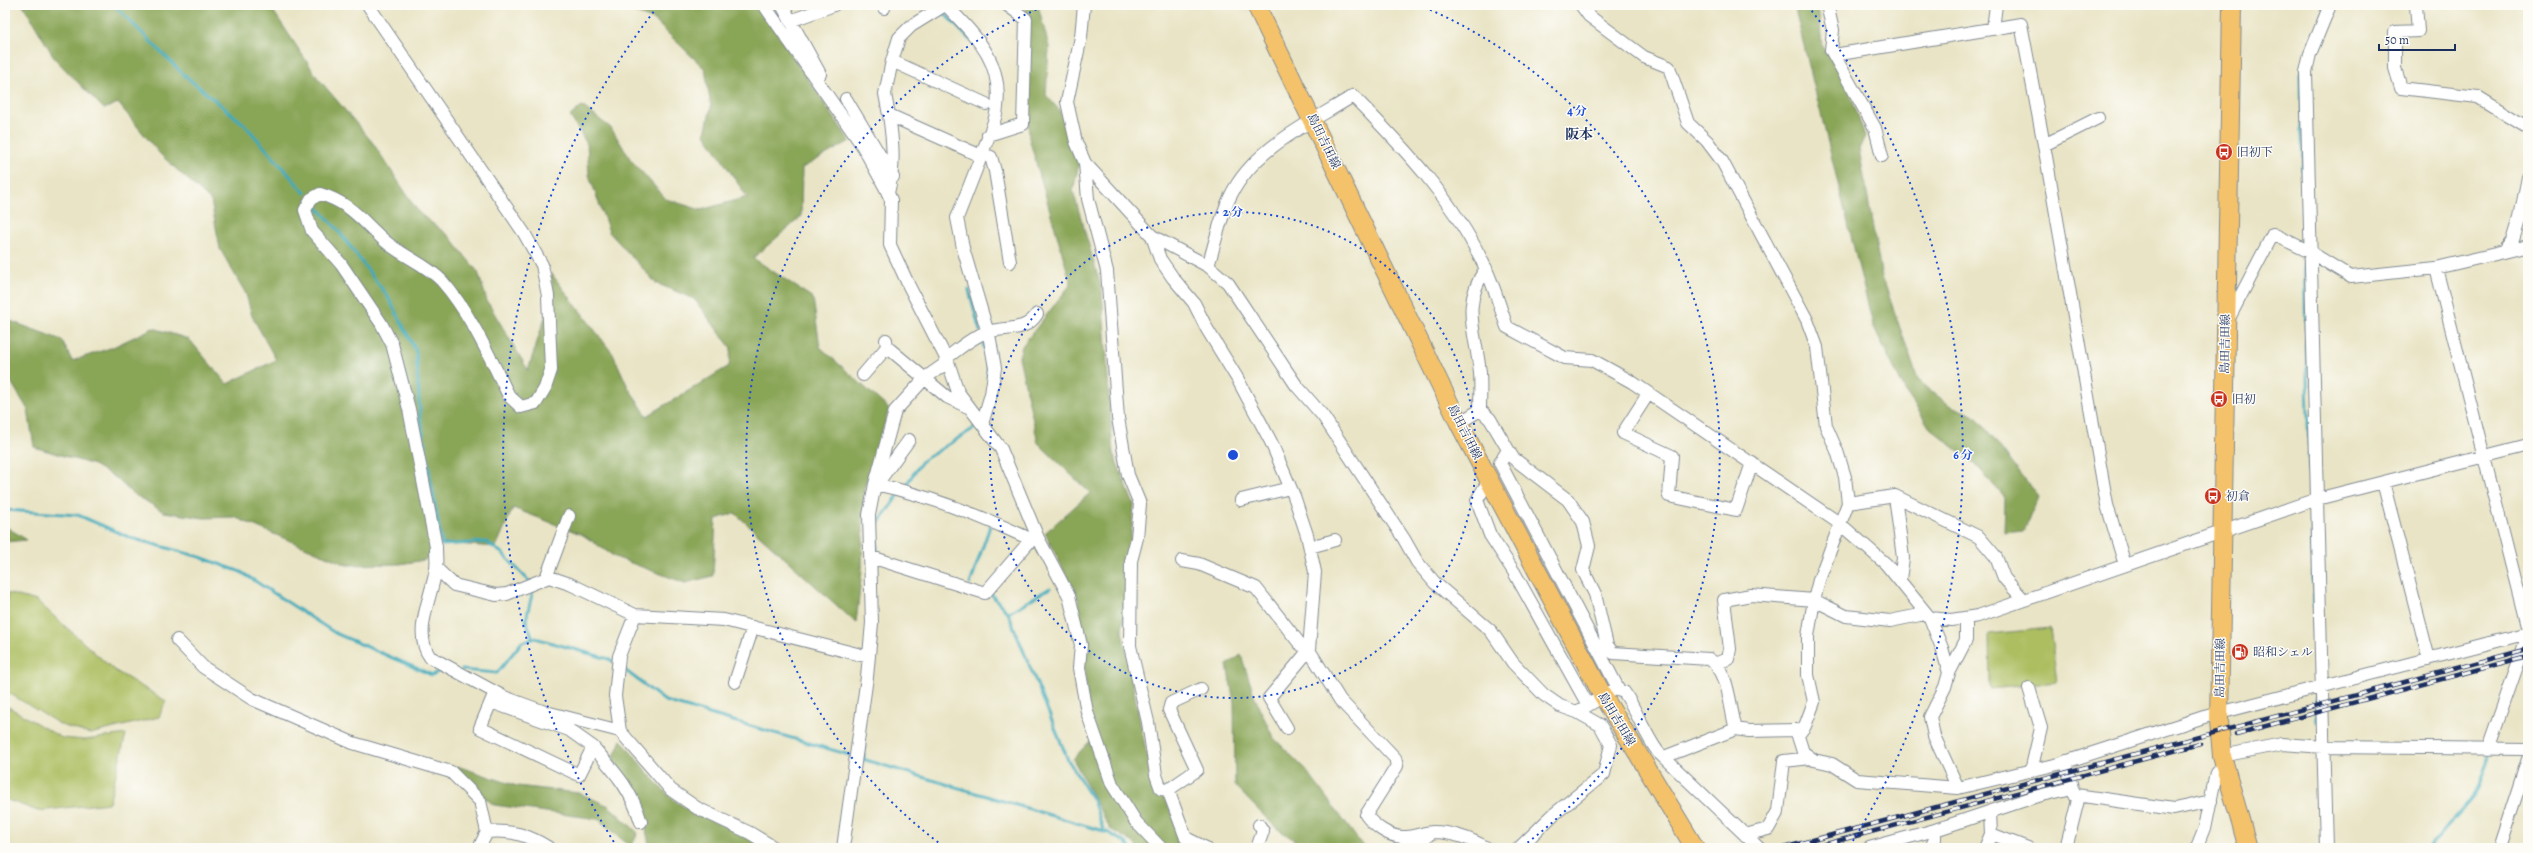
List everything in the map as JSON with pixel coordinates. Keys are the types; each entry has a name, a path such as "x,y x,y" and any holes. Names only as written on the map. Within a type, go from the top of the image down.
{"main road":[{"name":"島田吉田線","path":"1256,5 1314,121 1459,423 1603,697 1694,846"},
{"name":"島田吉田線","path":"2232,5 2221,530 2219,715 2224,760 2248,848"}],"street":[{"path":"368,5 524,233 542,265 548,296 551,370 545,388 536,403 521,407 509,396 459,305 441,280 386,242 357,214 338,200 320,194 311,199 305,210 312,231 341,264 381,323 392,344 409,409 425,483 436,547 436,568 422,630 424,649 430,657 464,675 493,697 569,730 593,747 619,776 635,800 641,822"},
{"path":"764,5 862,144 888,194 890,200 890,245 947,360 958,392 1001,449 1035,539 1069,596 1081,645 1079,668 1088,712 1112,784 1136,822 1161,848"},
{"path":"782,5 829,90 827,96"},
{"path":"790,21 834,5"},
{"path":"888,194 893,177 893,142 885,94 892,61 899,38 911,26 945,5 983,44 996,70 997,107 988,135 978,154 957,218 963,248 987,332 995,368 991,394 976,417"},
{"path":"988,135 1023,124 1026,19 1007,5"},
{"path":"1084,5 1081,37 1067,102 1076,142 1085,163 1088,199 1107,271 1118,418 1128,475 1140,504 1137,538 1131,561 1130,646 1148,722 1156,775 1161,789 1168,790 1197,770 1169,710 1171,703 1201,689"},
{"path":"1581,5 1589,16 1644,57 1669,67 1688,123 1707,141 1722,161 1807,320 1817,347 1826,426 1837,451 1845,477 1848,503 1839,523 1814,600 1808,644 1808,676 1814,702 1805,726 1798,736"},
{"path":"1826,5 1833,30 1831,50 1875,128 1882,156"},
{"path":"1993,30 1996,5"},
{"path":"2326,848 2306,72 2310,54 2330,5"},
{"path":"2416,5 2418,31 2395,32 2396,68 2401,88 2478,97 2528,128"},
{"path":"1834,55 1993,30 2021,24 2044,145 2107,505 2125,565"},
{"path":"892,61 986,104"},
{"path":"1208,266 1230,197 1247,172 1266,152 1353,96 1413,159 1452,208 1486,268 1507,327 1565,358 1592,360 1648,394 1839,523 1900,579 1928,616 1949,673"},
{"path":"846,99 893,177"},
{"path":"889,115 978,154 991,157 995,171 1010,262"},
{"path":"2044,145 2098,118"},
{"path":"1085,163 1152,236 1208,266 1228,283 1296,385 1323,416 1404,539 1417,562 1435,583 1491,630 1513,662 1544,695 1560,706 1577,712 1600,725 1611,745 1604,774 1542,825 1519,848"},
{"path":"2504,252 2513,240 2520,217 2528,177"},
{"path":"2226,324 2273,234 2310,252 2351,277 2436,268 2528,246"},
{"path":"1152,236 1160,259 1173,278 1194,303 1207,329 1237,378 1271,442 1290,488 1310,547 1315,572 1309,650 1269,698 1287,728"},
{"path":"1486,268 1476,284 1471,320 1480,373 1480,410 1490,419 1513,458 1568,500 1583,522 1589,546 1583,570 1595,594 1607,645 1613,653 1709,659 1717,663 1726,684 1736,729"},
{"path":"2436,268 2528,633 2488,749"},
{"path":"843,848 872,623 869,515 895,411 925,378 975,339 987,332 1016,329 1032,321 1037,314"},
{"path":"863,375 887,343 925,378 976,417"},
{"path":"1648,394 1623,433 1672,456 1669,496 1736,510 1752,463"},
{"path":"1459,423 1480,410"},
{"path":"876,484 909,440"},
{"path":"1717,663 1728,659 1730,649 1724,600 1751,595 1814,600 1846,616 1890,621 1928,616 1951,620 1978,616 2221,530 2317,499 2528,445"},
{"path":"1508,450 1500,463 1603,697"},
{"path":"1489,480 1477,500 1490,535 1514,572 1603,697"},
{"path":"2383,482 2428,659"},
{"path":"876,484 909,492 995,522 1035,539"},
{"path":"1241,500 1290,488"},
{"path":"1848,503 1895,496 1979,537 1996,557 2004,578 2024,600"},
{"path":"1895,496 1903,558 1900,579"},
{"path":"541,580 569,516"},
{"path":"871,558 988,590 1035,539"},
{"path":"1310,547 1335,540"},
{"path":"1182,561 1199,564 1256,588 1300,644 1309,650 1340,700 1396,758 1397,766 1366,815 1378,828 1402,837 1433,832 1472,839 1487,848"},
{"path":"436,568 454,585 496,596 507,594 541,580 570,584 635,614 724,620 868,657"},
{"path":"635,614 619,658 617,672 614,696 620,731 671,790 697,808 750,833 774,848"},
{"path":"1958,788 1934,736 1930,717 1945,687 1949,673 1966,640 1966,618"},
{"path":"735,682 753,627"},
{"path":"1664,757 1736,729 1749,731 1796,730 1803,752 1811,758 1832,764 1857,780 1958,788 2031,771 2219,715 2528,633"},
{"path":"176,640 203,667 252,699 353,743 451,772 480,801 487,832 480,848"},
{"path":"2029,688 2041,728 2031,771"},
{"path":"1577,712 1603,697 1624,692 1635,709 1646,735 1664,757 1758,848"},
{"path":"493,697 620,731"},
{"path":"493,697 480,728 579,775 593,747"},
{"path":"2197,848 2211,801 2216,773 2224,760 2282,744 2324,747 2528,749"},
{"path":"1747,837 1768,829 1778,811 1784,762 1811,758"},
{"path":"2499,848 2528,759"},
{"path":"2066,761 2074,792 2078,800 2066,848"},
{"path":"1168,790 1186,838 1206,848"},
{"path":"1868,848 1934,830 2034,797 2074,792 2174,809 2211,801"},
{"path":"1985,848 1991,834 1990,812"},
{"path":"1257,848 1263,831 1259,825"},
{"path":"487,832 506,830 535,839 549,848"},
{"path":"1931,848 1935,839 1934,830"},
{"path":"1411,848 1433,832"},
{"path":"1991,834 2028,848"}],"green space":[{"path":"23,5 272,5 272,9 317,77 373,143 419,213 449,236 478,272 487,301 528,370 545,317 554,306 551,273 613,354 628,387 647,416 729,366 731,348 694,299 656,283 609,232 589,175 587,144 570,116 582,106 611,128 631,160 666,199 701,210 747,197 705,134 711,107 705,69 654,20 617,5 755,5 766,17 850,141 802,168 801,217 753,258 813,298 820,347 889,409 864,489 862,570 856,623 735,513 716,519 713,576 685,583 615,557 583,535 513,508 496,547 441,543 425,560 400,564 347,565 234,517 204,518 164,512 132,493 116,478 94,465 34,447 28,410 5,372 5,319 62,340 72,361 113,347 153,328 189,339 227,384 276,360 252,316 246,294 220,249 211,201 160,154 118,103 104,109 55,59"},
{"path":"1026,5 1038,5 1049,47 1046,95 1060,111 1079,163 1073,191 1102,290 1113,453 1134,505 1122,631 1146,751 1163,797 1191,848 1137,848 1134,843 1110,829 1073,759 1091,740 1078,599 1045,533 1090,493 1038,443 1019,357 1022,346 1071,284 1029,138"},
{"path":"1794,5 1818,5 1822,46 1844,75 1865,136 1859,149 1881,273 1918,380 1949,405 1977,417 2038,497 2024,531 2004,533 2005,498 1976,465 1930,428 1905,391 1873,325"},
{"path":"5,526 27,540 5,542"},
{"path":"7,593 37,601 114,670 166,701 159,717 90,734 61,725 5,690"},
{"path":"2050,628 2057,682 1990,689 1989,634"},
{"path":"1241,655 1255,698 1273,737 1305,769 1362,845 1372,848 1306,848 1275,827 1235,786 1234,702 1227,665"},
{"path":"5,705 62,738 85,740 126,734 109,803 38,811 5,799"},
{"path":"621,740 641,765 674,800 691,811 747,836 769,848 654,848 649,845 641,805 613,759"},
{"path":"457,766 517,786 579,793 609,806 638,833 631,847 598,819 494,805 461,779"}],"waterway":[{"path":"114,5 184,75 244,124 305,193"},
{"path":"942,11 970,40"},
{"path":"2301,70 2304,247"},
{"path":"317,207 337,229 388,297 416,351 420,416 442,545 486,542 502,553 530,582"},
{"path":"2304,252 2310,498"},
{"path":"969,290 980,331"},
{"path":"981,337 987,358 988,378"},
{"path":"904,488 922,461 973,429 977,422"},
{"path":"877,555 877,525 899,494"},
{"path":"2311,504 2316,684"},
{"path":"5,510 78,515 131,538 200,557 241,572 335,633 432,675 444,669"},
{"path":"970,584 990,526"},
{"path":"1023,558 1035,545"},
{"path":"876,573 877,561"},
{"path":"533,639 526,620 534,586"},
{"path":"1008,613 1050,588"},
{"path":"992,592 991,594 1008,613 1068,760 1093,800 1104,832"},
{"path":"462,670 497,673 522,642 535,638 609,659 614,662"},
{"path":"621,667 665,701 853,756"},
{"path":"2316,692 2317,722"},
{"path":"864,738 864,760"},
{"path":"2429,848 2473,797 2479,786 2489,756"},
{"path":"859,758 1107,832 1126,843 1130,848"}],"railway":[{"path":"1783,848 2528,649"},
{"path":"2236,734 2528,656"},
{"path":"1811,848 2200,744"}],"place":[{"name":"旧初下","path":"2224,152"},
{"name":"旧初","path":"2219,399"},
{"name":"初倉","path":"2213,496"},
{"name":"昭和シェル","path":"2240,652"}],"district":[{"name":"阪本","path":"1579,134"}]}
